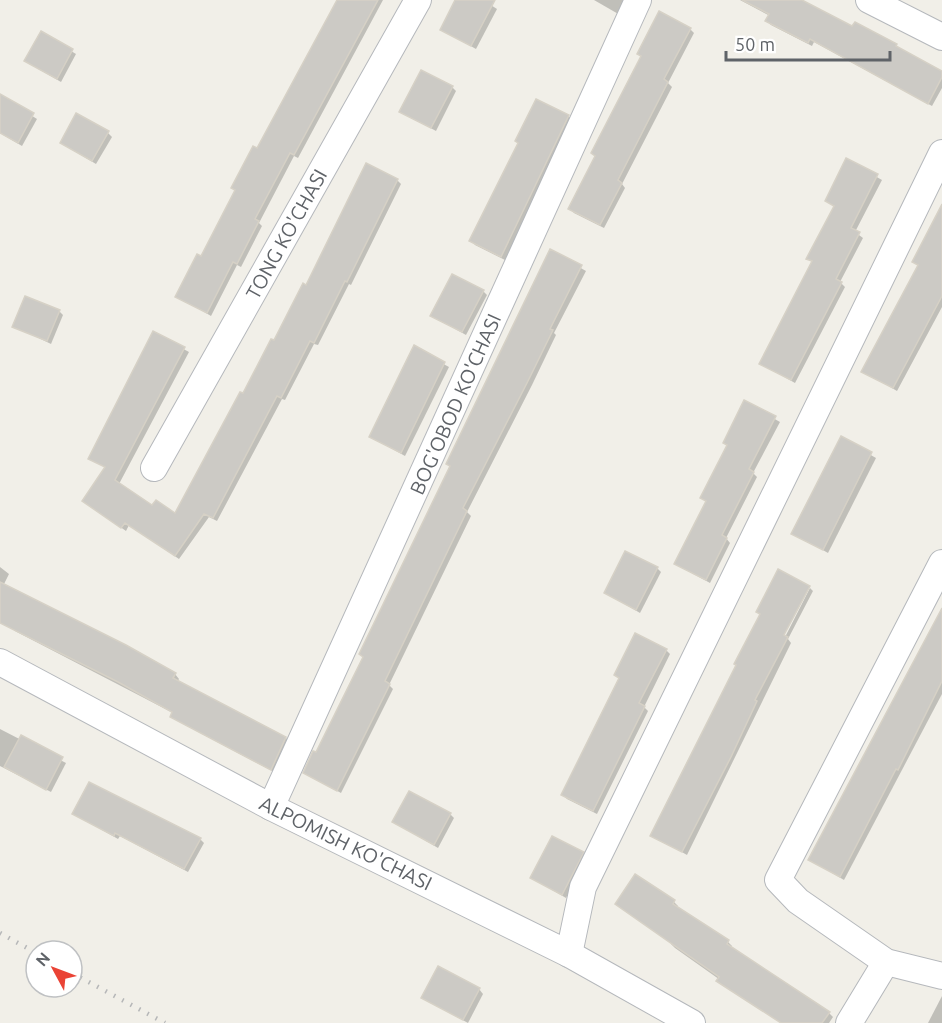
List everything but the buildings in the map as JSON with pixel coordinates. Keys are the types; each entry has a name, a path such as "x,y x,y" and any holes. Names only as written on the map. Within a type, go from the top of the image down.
{"street":[{"name":"TONG KO'CHASI","path":"154,468 418,0"},
{"name":"BOG'OBOD KO'CHASI","path":"272,807 638,0"},
{"path":"869,0 942,38"},
{"path":"569,954 583,887 942,153"},
{"path":"942,562 778,880 798,901 886,962 942,976"},
{"name":"ALPOMISH KO'CHASI","path":"0,662 272,807 569,954 692,1023"},
{"path":"849,1023 886,962"}],"railway":[{"path":"0,933 24,946"},
{"path":"84,979 165,1023"}]}
